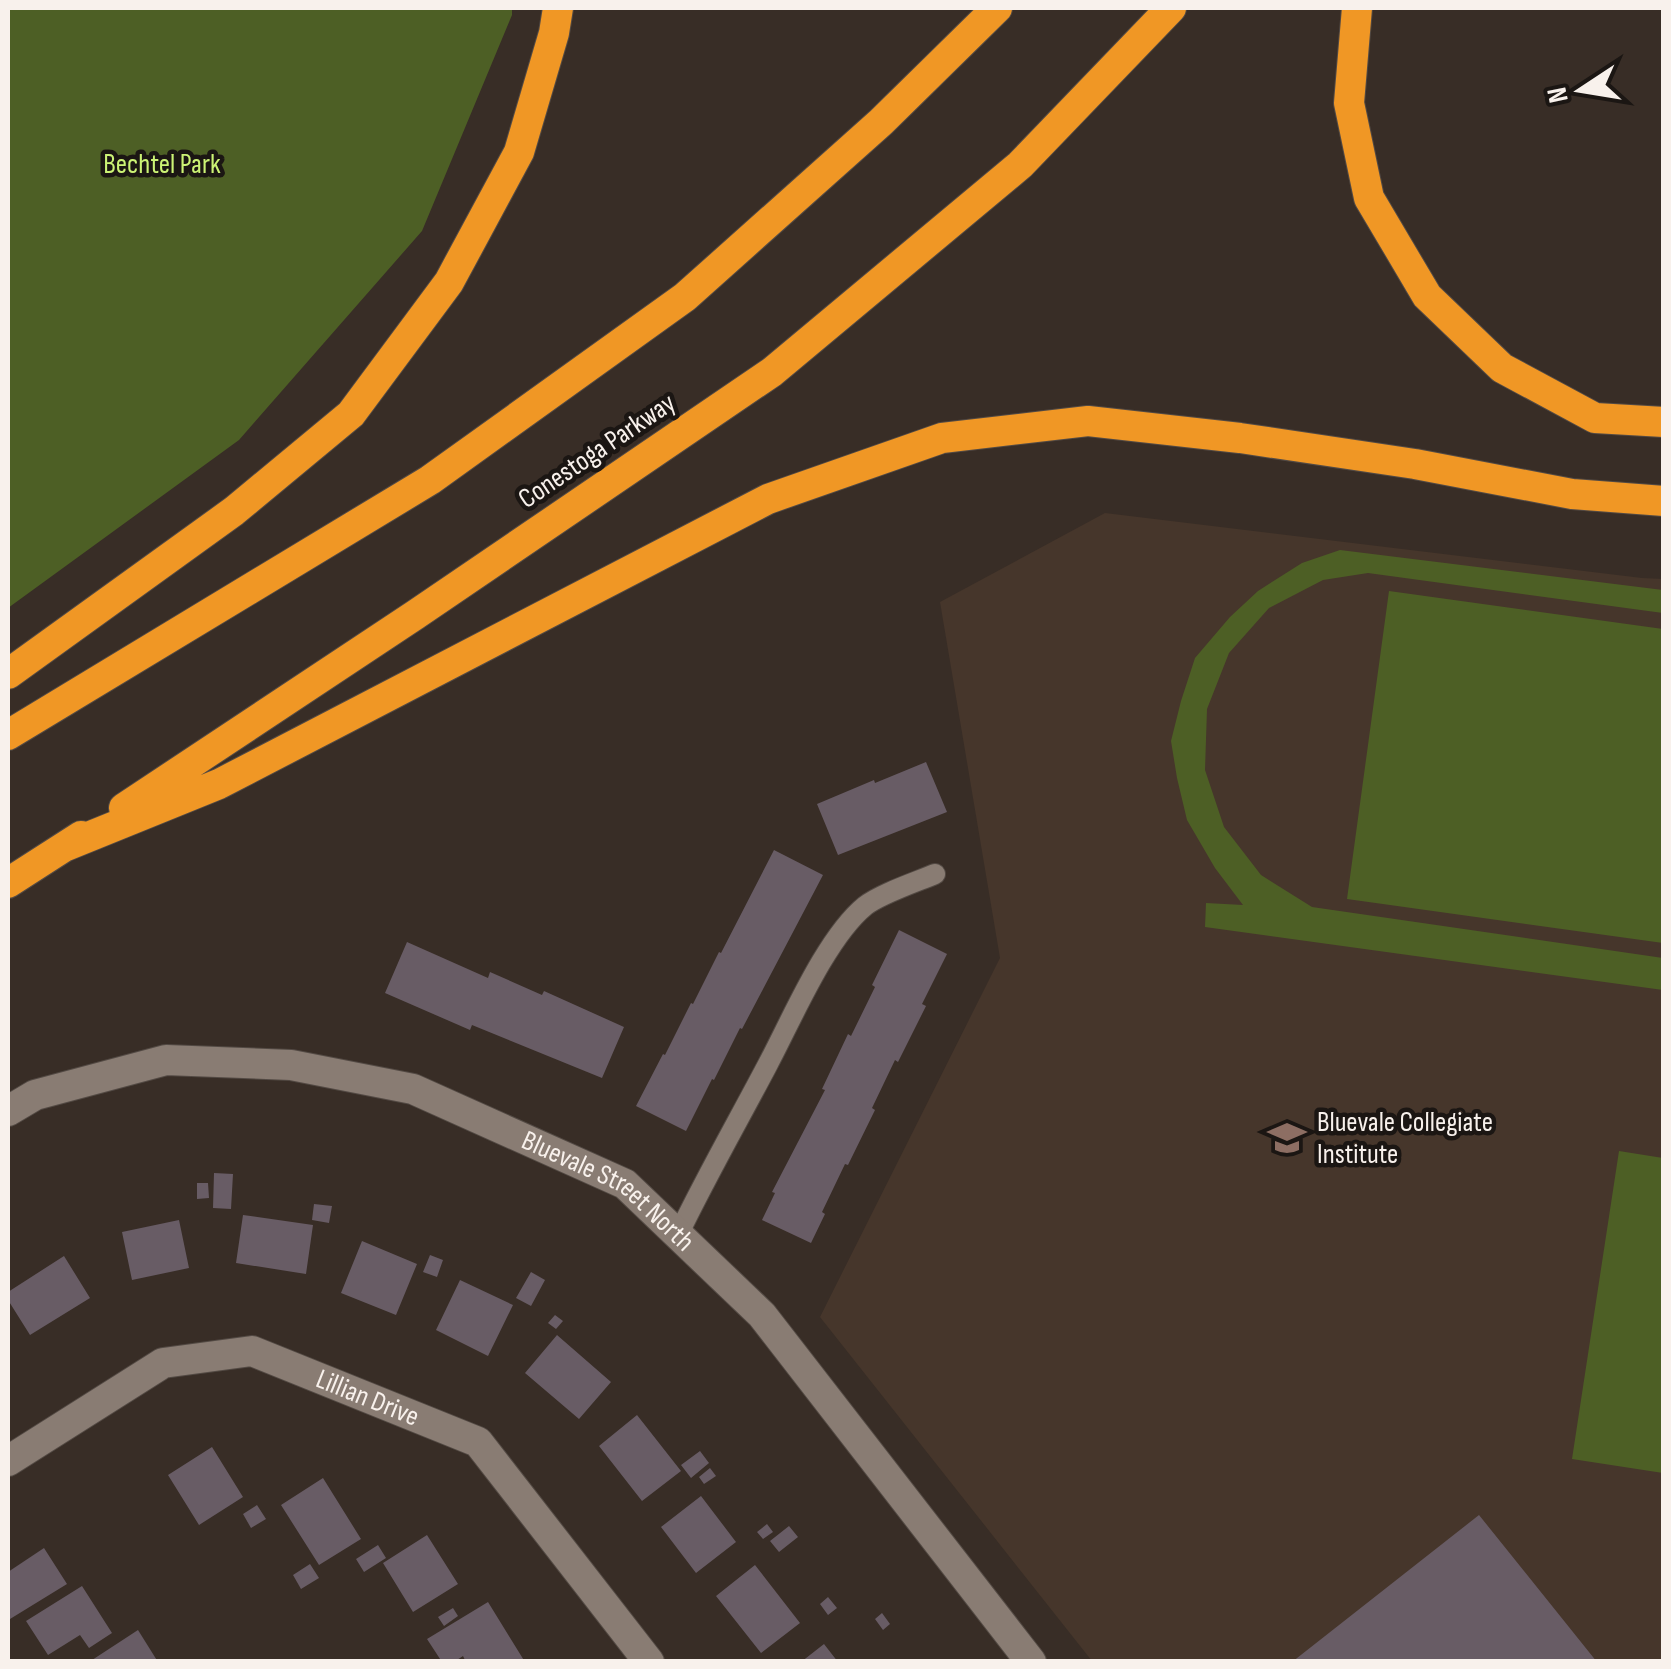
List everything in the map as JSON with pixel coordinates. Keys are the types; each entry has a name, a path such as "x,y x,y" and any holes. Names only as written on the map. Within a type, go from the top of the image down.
{"highway":[{"path":"8,674 234,511 351,414 449,282 519,152 558,8"},
{"path":"8,735 430,480 685,297 881,122 996,8"},
{"name":"Conestoga Parkway","path":"8,882 416,614 772,372 1020,165 1171,8"},
{"path":"1358,8 1348,103 1370,198 1426,296 1502,368 1595,418 1664,422"},
{"path":"66,846 219,784 768,499 942,438 1088,420 1415,464 1572,494 1664,501"}],"street":[{"name":"Bluevale Street North","path":"8,1111 35,1095 166,1060 291,1065 413,1089 625,1184 762,1315 1031,1662"},
{"name":"Lillian Drive","path":"8,1461 163,1363 252,1350 478,1442 649,1662"}],"lane":[{"path":"678,1235 822,962 844,930 866,905 935,874"}],"shaded area":[{"name":"Bluevale Collegiate Institute","path":"1105,513 1663,579 1663,1661 1092,1661 820,1317 1000,958 940,602"}],"green space":[{"name":"Bechtel Park","path":"8,8 512,8 512,15 422,231 239,440 8,608"},
{"path":"1340,550 1663,590 1663,613 1368,573 1323,580 1269,608 1229,653 1207,709 1205,770 1224,827 1261,875 1312,907 1663,958 1663,990 1205,927 1206,903 1243,905 1215,868 1187,820 1177,778 1171,741 1195,658 1258,591 1302,563"},
{"path":"1389,591 1663,629 1663,943 1347,899"},
{"path":"1619,1151 1663,1158 1663,1473 1572,1459"}],"building":[{"path":"926,762 947,812 838,855 817,804"},
{"path":"774,850 823,875 686,1131 636,1106"},
{"path":"899,930 947,954 922,1004 926,1006 898,1062 895,1060 872,1108 875,1110 822,1212 825,1214 811,1243 762,1220"},
{"path":"407,942 488,978 490,972 542,995 544,991 624,1027 602,1078 472,1025 470,1030 385,993"},
{"path":"214,1173 233,1174 231,1209 213,1208"},
{"path":"197,1183 208,1183 209,1198 197,1199"},
{"path":"314,1204 332,1206 329,1223 312,1220"},
{"path":"243,1215 313,1225 306,1274 236,1263"},
{"path":"179,1220 189,1268 132,1280 122,1232"},
{"path":"362,1241 417,1264 396,1315 341,1293"},
{"path":"430,1255 443,1260 437,1277 423,1272"},
{"path":"64,1256 90,1298 30,1335 8,1300 8,1292"},
{"path":"531,1272 545,1280 531,1306 516,1298"},
{"path":"460,1280 513,1305 488,1356 436,1330"},
{"path":"555,1315 563,1321 556,1329 548,1323"},
{"path":"557,1335 611,1382 579,1419 525,1373"},
{"path":"637,1415 681,1471 642,1501 599,1446"},
{"path":"212,1447 243,1497 199,1525 168,1475"},
{"path":"700,1451 709,1463 691,1478 681,1465"},
{"path":"710,1468 716,1476 704,1484 699,1477"},
{"path":"323,1478 361,1539 319,1565 281,1505"},
{"path":"701,1496 736,1542 696,1573 661,1527"},
{"path":"257,1505 266,1519 251,1528 243,1514"},
{"path":"1479,1515 1597,1662 1292,1662"},
{"path":"767,1524 773,1532 763,1539 757,1532"},
{"path":"789,1526 798,1537 779,1552 770,1541"},
{"path":"427,1535 458,1584 413,1612 383,1563"},
{"path":"378,1545 386,1558 364,1572 356,1559"},
{"path":"44,1548 67,1584 10,1619 8,1572"},
{"path":"310,1564 319,1578 301,1589 293,1575"},
{"path":"755,1565 800,1623 761,1653 716,1596"},
{"path":"82,1586 112,1633 89,1648 80,1635 48,1655 26,1621"},
{"path":"828,1597 837,1608 828,1615 820,1604"},
{"path":"488,1602 525,1662 466,1662 463,1656 454,1662 442,1662 427,1639"},
{"path":"453,1608 458,1616 444,1626 438,1617"},
{"path":"882,1613 890,1624 883,1630 875,1619"},
{"path":"138,1630 158,1662 89,1662"},
{"path":"824,1644 838,1662 801,1662"}],"place":[{"name":"Bluevale Collegiate Institute","path":"1287,1138"}]}
